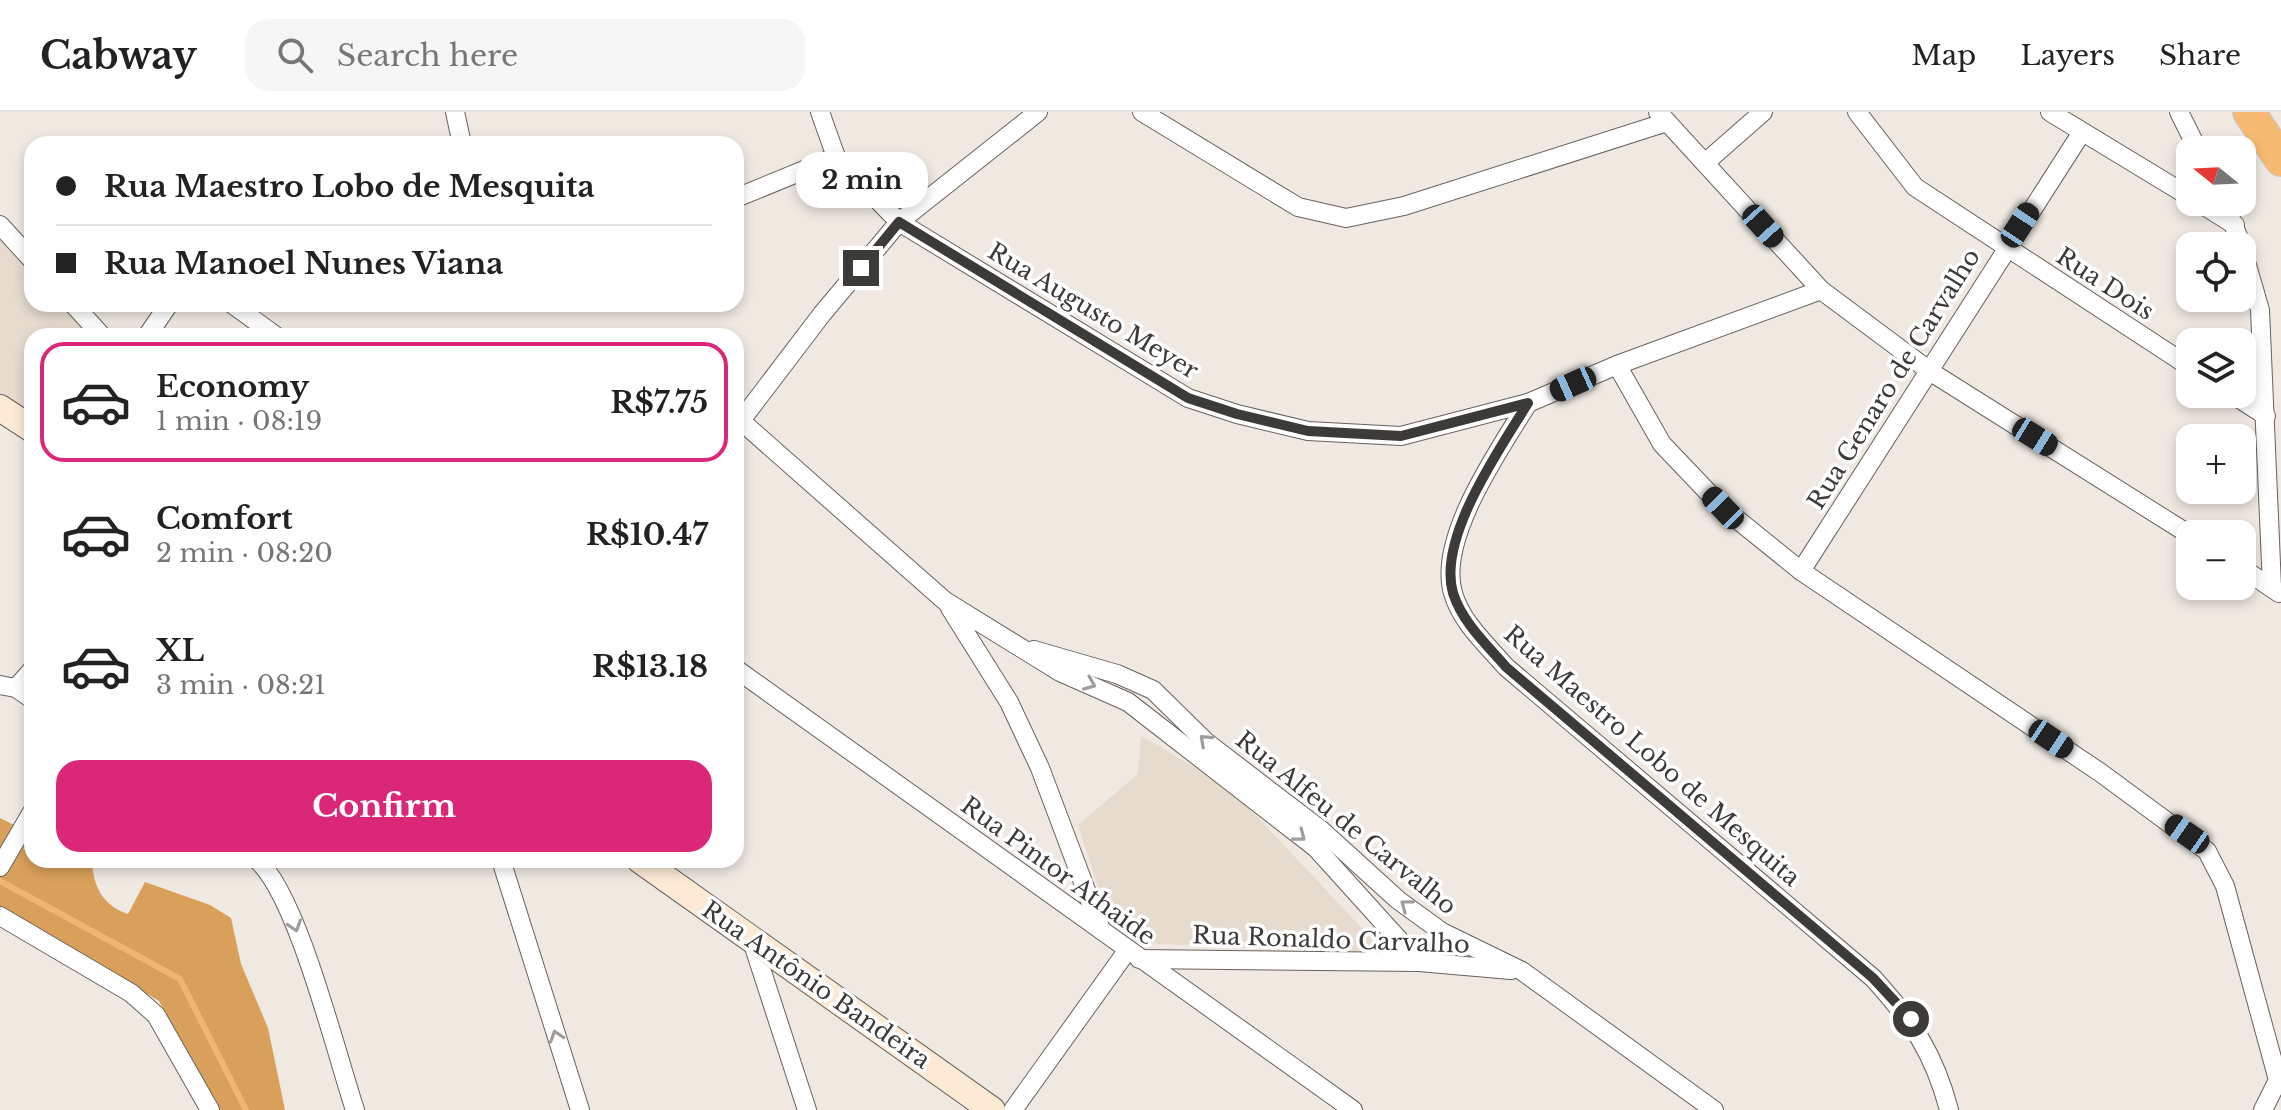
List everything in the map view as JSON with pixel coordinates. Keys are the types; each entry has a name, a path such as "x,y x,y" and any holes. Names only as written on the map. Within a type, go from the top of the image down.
{"highway":[{"path":"2249,112 2281,160"}],"street":[{"path":"455,112 460,136"},
{"path":"744,195 836,157 820,112"},
{"path":"744,416 822,314 899,222 1038,112"},
{"path":"1142,112 1298,207 1346,218 1404,206 1662,117 1821,290 1931,372 2176,526"},
{"path":"1706,162 1763,112"},
{"name":"Rua Dois","path":"1857,112 1915,187 2176,358"},
{"path":"2050,112 2176,189"},
{"path":"2179,112 2191,136"},
{"name":"Rua Genaro de Carvalho","path":"1801,571 1931,372 2004,248 2082,132"},
{"name":"Rua Augusto Meyer","path":"836,157 899,222 1188,398 1237,414 1308,431 1401,436 1528,403 1617,365 1821,290"},
{"path":"2221,216 2235,225"},
{"path":"2231,216 2237,232"},
{"path":"0,225 24,251"},
{"path":"2256,296 2260,310 2276,591"},
{"path":"80,312 95,328"},
{"path":"243,312 265,328"},
{"path":"1617,365 1662,444 1723,508 1801,571 2101,773 2207,851 2225,886 2280,1080 2263,1110"},
{"name":"Rua Maestro Lobo de Mesquita","path":"1528,403 1489,469 1452,554 1452,592 1466,621 1506,667 1873,978 1911,1019 1938,1070 1949,1110"},
{"path":"0,408 24,424"},
{"path":"2254,408 2266,416"},
{"name":"Rua Alfeu de Carvalho","path":"744,429 945,601 1060,672 1128,702 1163,727 1316,848 1419,962"},
{"path":"2256,577 2276,591"},
{"path":"945,601 1009,702 1034,755 1101,930"},
{"name":"Rua Alfeu de Carvalho","path":"1021,648 1075,661 1153,690 1206,742 1321,830 1398,900 1442,932 1522,971 1714,1110"},
{"name":"Rua Pintor Athaide","path":"744,675 1353,1110"},
{"path":"0,867 24,826"},
{"path":"266,868 288,904 355,1110"},
{"path":"504,868 580,1110"},
{"name":"Rua Antônio Bandeira","path":"651,868 992,1110"},
{"path":"0,916 131,993 156,1015 210,1110"},
{"path":"751,938 807,1110"},
{"path":"1013,1110 1133,955"},
{"name":"Rua Ronaldo Carvalho","path":"1133,955 1419,962 1522,971"}],"shaded area":[{"path":"0,234 24,260 24,312 74,312 88,328 24,328 24,412 0,396"},
{"path":"1141,736 1230,788 1389,957 1147,943 1110,923 1078,825 1138,774"},
{"path":"0,818 24,830 24,868 93,868 97,886 105,900 128,914 145,882 210,905 231,918 241,964 268,1028 285,1110 218,1110 159,1001 0,906"}],"waterway":[{"path":"0,881 180,979 246,1110"}],"route":[{"path":"861,268 899,222 1188,398 1237,414 1308,431 1401,436 1528,403 1468,511 1452,554 1452,592 1466,621 1506,667 1873,978 1911,1019"}]}
